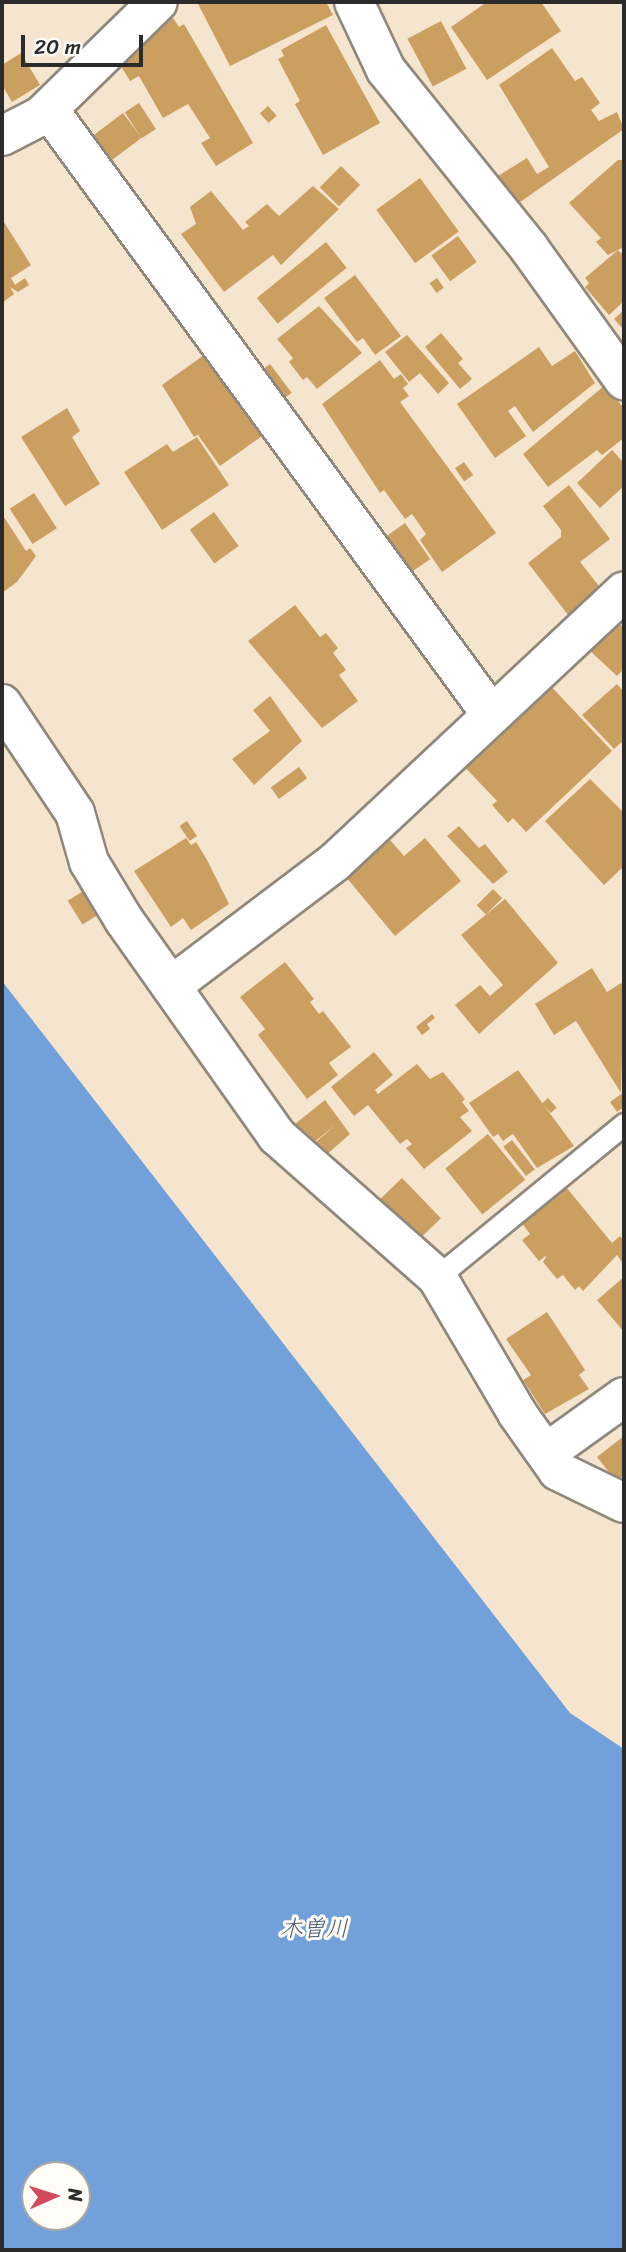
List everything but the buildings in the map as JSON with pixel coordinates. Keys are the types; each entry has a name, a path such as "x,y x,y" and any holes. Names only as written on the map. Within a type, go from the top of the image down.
{"street":[{"path":"2,136 48,110 158,2"},
{"path":"354,2 386,70 529,248 624,380"},
{"path":"48,110 491,714"},
{"path":"171,986 335,862 624,592"},
{"path":"2,704 75,813 89,862 171,986 277,1136 437,1277 517,1413 558,1471 624,1503"},
{"path":"546,1453 624,1396"}],"lane":[{"path":"437,1277 624,1124"}],"water":[{"name":"木曽川","path":"2,981 570,1713 624,1749 624,2250 2,2250"}]}
